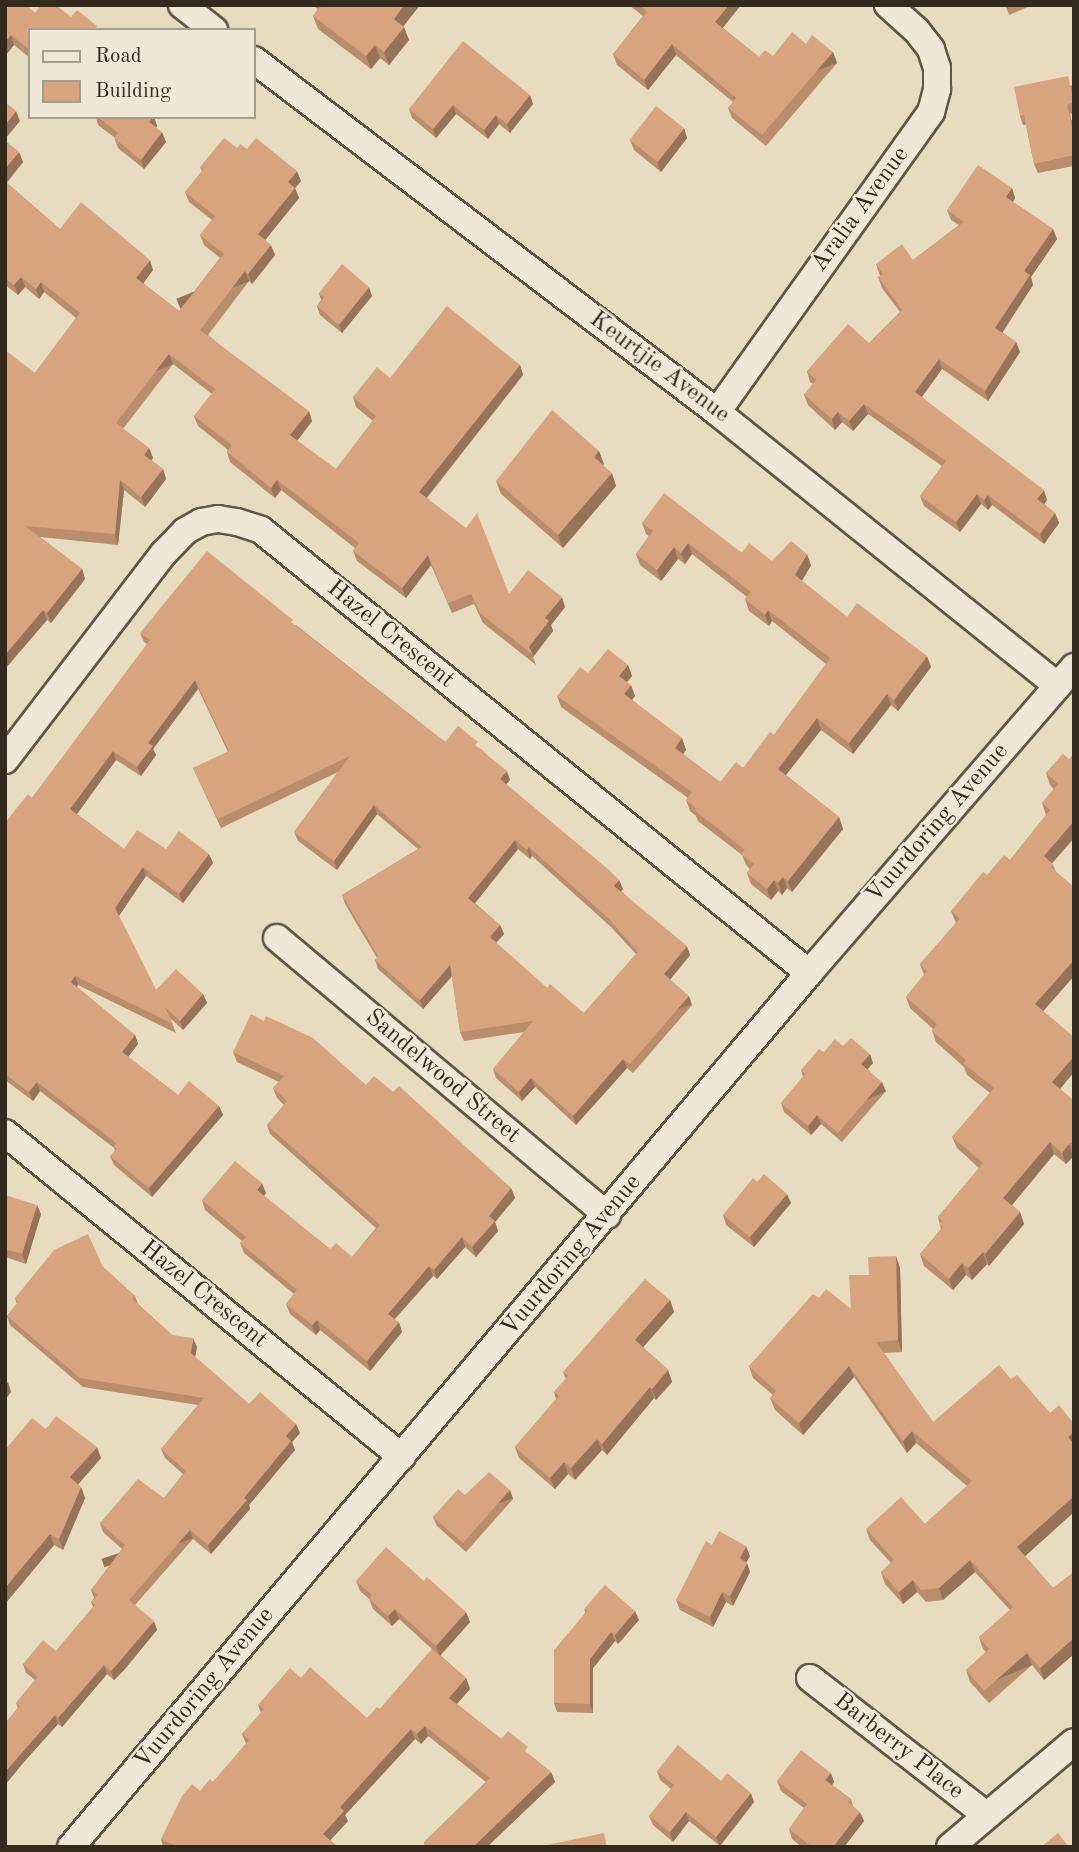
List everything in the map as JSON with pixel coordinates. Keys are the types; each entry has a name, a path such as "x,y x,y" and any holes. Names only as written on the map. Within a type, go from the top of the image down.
{"street":[{"path":"182,5 211,28"},
{"name":"Aralia Avenue","path":"717,412 931,112 937,89 937,68 931,49 916,30 888,5"},
{"name":"Keurtjie Avenue","path":"256,62 1066,676"},
{"name":"Hazel Crescent","path":"5,760 171,545 201,522 218,519 237,522 261,530 809,972"},
{"name":"Vuurdoring Avenue","path":"71,1847 607,1215 809,972 1066,676"},
{"name":"Sandelwood Street","path":"277,938 607,1215"},
{"name":"Hazel Crescent","path":"5,1133 402,1457"},
{"name":"Barberry Place","path":"810,1678 987,1816"},
{"path":"950,1847 1074,1742"}],"building":[{"path":"5,5 26,5 35,13 41,5 56,5 71,17 77,10 97,26 28,28 28,48 11,35 5,42"},
{"path":"322,5 404,5 394,19 404,27 384,52 375,45 366,56 313,16"},
{"path":"639,5 729,5 715,22 759,57 765,50 773,56 792,32 806,44 812,35 833,52 762,135 728,108 736,98 672,44 644,80 613,54 647,12"},
{"path":"463,41 530,95 507,124 496,115 484,130 453,105 433,129 409,109"},
{"path":"1068,76 1074,102 1067,105 1074,135 1074,155 1034,164 1024,115 1020,116 1014,87"},
{"path":"5,102 16,111 5,125"},
{"path":"656,106 684,128 658,162 630,140"},
{"path":"100,119 151,119 149,122 162,132 141,160 114,138 118,133"},
{"path":"224,138 237,148 240,144 247,149 256,138 297,171 288,182 295,188 258,234 271,245 248,274 245,271 200,330 309,411 290,435 336,469 376,416 353,397 377,367 390,378 447,306 520,365 419,492 466,528 477,513 509,594 528,570 562,597 545,618 549,621 529,647 533,655 480,613 471,594 448,603 428,555 402,588 353,551 359,543 277,480 271,488 227,452 232,445 194,416 215,389 169,354 116,423 149,448 144,455 163,469 141,497 120,480 115,534 25,526 82,569 47,613 43,610 5,655 5,350 35,373 80,313 41,282 36,289 21,277 14,285 5,278 5,182 60,229 81,202 150,260 136,278 179,311 224,254 200,235 215,216 185,192 204,169 200,167"},
{"path":"5,141 19,152 5,169"},
{"path":"978,165 1012,188 1006,197 1053,229 1024,271 1030,275 995,328 1016,342 985,391 939,359 915,392 1044,490 1037,499 1055,513 1040,534 988,495 984,500 977,494 956,522 920,496 946,461 864,404 849,421 838,412 832,419 804,395 816,380 807,371 848,324 869,343 902,310 878,277 883,274 876,264 902,244 913,260 964,222 947,210"},
{"path":"342,264 369,287 339,325 317,306 324,297 319,293"},
{"path":"552,410 599,451 594,457 612,473 558,535 496,481"},
{"path":"664,493 742,553 749,543 772,561 791,541 807,554 795,575 847,617 857,603 927,656 894,700 887,694 849,743 817,718 778,769 839,817 788,881 783,877 778,883 774,880 767,889 747,873 754,864 741,854 745,850 694,810 696,808 686,800 692,792 557,696 580,667 588,673 608,649 628,665 619,676 631,685 624,694 682,738 675,748 720,782 736,762 743,768 770,732 774,735 830,658 768,610 765,615 745,599 751,592 688,543 681,553 674,547 657,570 636,554 653,531 642,523"},
{"path":"207,551 293,620 291,622 445,742 458,726 478,742 475,745 507,771 500,779 608,869 619,880 614,886 687,946 664,974 689,996 630,1064 623,1059 573,1116 531,1078 519,1092 493,1069 533,1021 460,1032 450,965 420,1000 375,960 378,956 342,895 422,847 374,805 334,861 294,832 350,756 218,819 193,768 229,751 195,680 148,743 153,746 137,767 113,751 70,809 124,849 137,830 166,849 179,831 209,854 179,894 143,867 115,908 156,990 176,969 203,994 180,1021 165,1007 173,1024 75,976 71,982 135,1035 122,1052 178,1095 189,1081 219,1106 149,1188 110,1156 117,1149 114,1147 116,1143 37,1082 29,1092 5,1074 5,823 28,794 32,798 150,640 140,633","holes":["515,840 527,850 529,847 608,918 638,952 584,1013 550,984 547,988 490,937 500,925 468,898"]},
{"path":"1074,753 1074,821 1044,856 1054,865 1051,867 1074,887 1074,960 1035,1004 1074,1037 1074,1056 1052,1082 1074,1101 1074,1142 1062,1153 1050,1142 1003,1198 1020,1212 985,1254 983,1252 968,1268 962,1263 949,1279 920,1254 943,1227 939,1224 942,1221 938,1217 983,1163 952,1137 994,1088 963,1063 966,1060 932,1031 937,1024 906,997 927,971 920,964 960,919 951,911 983,872 987,875 1004,855 1010,860 1050,810 1042,803 1058,784 1046,773 1063,754 1069,759"},
{"path":"251,1014 264,1021 266,1016 313,1038 366,1085 374,1076 393,1092 399,1086 511,1188 489,1216 495,1221 472,1247 462,1237 434,1270 429,1266 388,1314 399,1322 367,1361 317,1320 312,1325 286,1304 297,1290 240,1243 246,1237 202,1200 235,1161 262,1183 257,1190 330,1249 336,1243 352,1257 380,1225 267,1125 287,1101 273,1088 284,1076 233,1052"},
{"path":"851,1038 870,1054 861,1064 882,1082 838,1133 817,1115 808,1126 781,1103 805,1074 801,1070 819,1049 824,1052 835,1039 843,1046"},
{"path":"764,1174 787,1194 750,1237 723,1215 753,1178 757,1182"},
{"path":"5,1195 37,1205 22,1254 5,1249"},
{"path":"88,1234 103,1267 135,1296 132,1299 172,1335 193,1338 191,1353 249,1404 260,1392 296,1424 286,1436 291,1441 244,1498 247,1500 208,1545 190,1530 129,1600 154,1621 111,1671 104,1665 58,1718 55,1715 5,1772 5,1723 20,1706 16,1703 38,1677 23,1664 43,1640 56,1651 95,1605 91,1602 98,1595 91,1590 125,1545 100,1523 138,1479 164,1498 186,1471 161,1449 204,1398 80,1378 7,1316 18,1302 15,1298 54,1250"},
{"path":"896,1256 898,1340 876,1342 933,1422 999,1365 1011,1379 1017,1375 1050,1413 1059,1405 1074,1424 1074,1432 1068,1437 1074,1444 1074,1496 1017,1547 1053,1588 1074,1572 1074,1638 1040,1668 1027,1653 984,1691 966,1670 989,1649 979,1637 1013,1607 970,1560 939,1588 921,1590 913,1580 899,1592 881,1572 894,1560 866,1529 901,1497 925,1524 972,1481 912,1431 903,1441 849,1366 799,1423 770,1398 776,1391 749,1366 813,1294 819,1298 826,1289 851,1309 849,1275 869,1275 868,1257"},
{"path":"645,1279 670,1300 635,1340 668,1370 652,1389 650,1387 602,1444 597,1439 571,1468 564,1462 550,1478 515,1447 559,1396 554,1392 568,1376 563,1372"},
{"path":"56,1416 97,1447 70,1477 81,1487 59,1539 50,1534 5,1588 5,1450 32,1418 46,1429"},
{"path":"489,1472 510,1490 463,1543 433,1517 458,1489 465,1495"},
{"path":"719,1531 746,1546 740,1558 747,1563 730,1596 722,1592 710,1617 676,1600 706,1541 712,1545"},
{"path":"386,1547 424,1581 427,1577 466,1612 436,1646 395,1609 388,1616 369,1599 372,1595 356,1581"},
{"path":"605,1585 635,1611 615,1635 611,1632 590,1659 590,1704 554,1703 554,1650"},
{"path":"432,1649 466,1678 449,1698 501,1739 508,1731 528,1747 525,1751 551,1772 473,1847 428,1847 424,1842 490,1778 425,1726 417,1734 411,1729 340,1807 344,1811 323,1834 338,1847 178,1847 161,1839 182,1796 192,1784 200,1791 210,1779 213,1782 249,1740 242,1734 264,1709 258,1705 290,1668 301,1678 310,1667 367,1718 377,1707 380,1709"},
{"path":"678,1745 721,1781 727,1773 751,1793 716,1837 686,1812 670,1832 649,1816 674,1785 657,1771"},
{"path":"801,1750 831,1773 825,1780 851,1799 848,1802 860,1812 833,1847 812,1847 789,1829 807,1804 777,1781"},
{"path":"604,1833 607,1847 547,1845"},
{"path":"1058,1833 1069,1847 1041,1847"}]}
